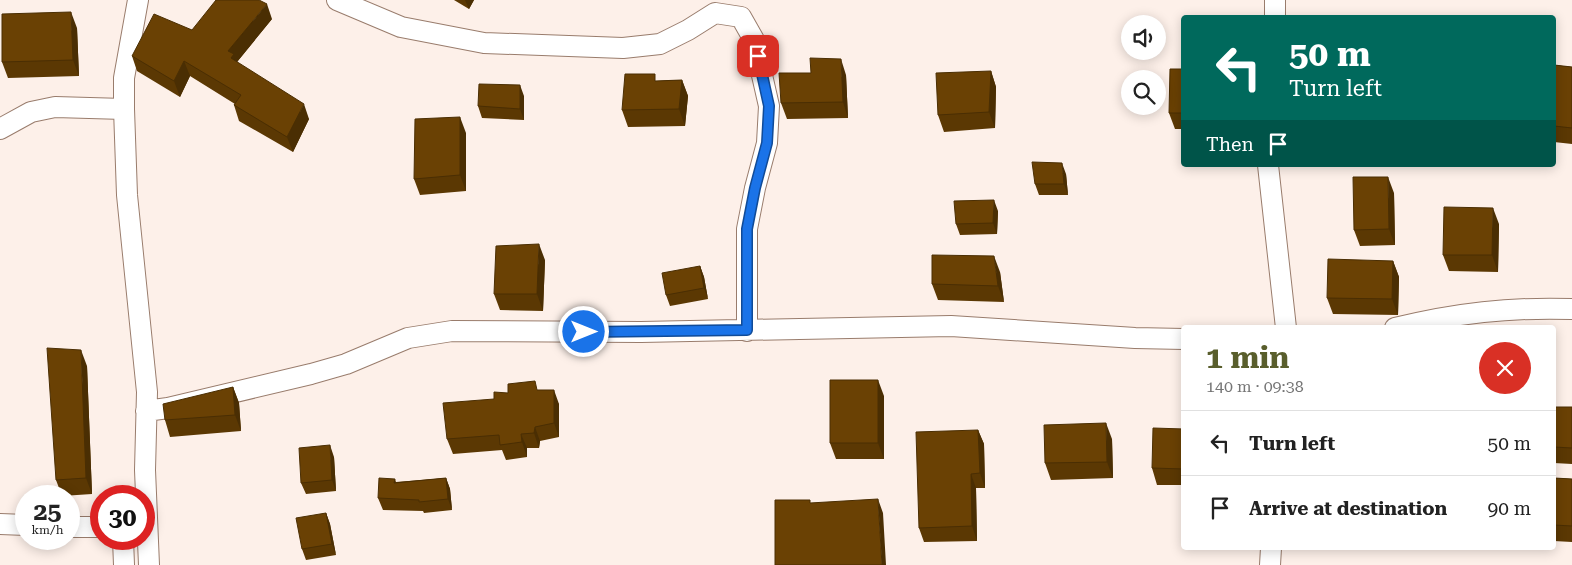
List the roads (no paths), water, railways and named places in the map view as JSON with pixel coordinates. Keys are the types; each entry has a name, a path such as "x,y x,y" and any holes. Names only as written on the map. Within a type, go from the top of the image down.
{"street":[{"path":"138,0 124,78 124,108 127,195 146,392 145,485"},
{"path":"336,0 401,27 484,43 603,48 660,44 688,30 715,13 741,16 754,40 769,106 767,143 747,229 747,330"},
{"path":"1275,0 1275,15"},
{"path":"0,129 31,112 56,107 124,108"},
{"path":"1268,167 1286,325"},
{"path":"1407,325 1438,317 1477,312 1531,308 1572,309"},
{"path":"146,412 311,374 346,364 408,338 452,331 641,332 951,326 1135,338 1181,339"},
{"path":"0,524 15,525"},
{"path":"123,550 124,565"},
{"path":"148,550 149,565"},
{"path":"1270,565 1271,550"}]}
